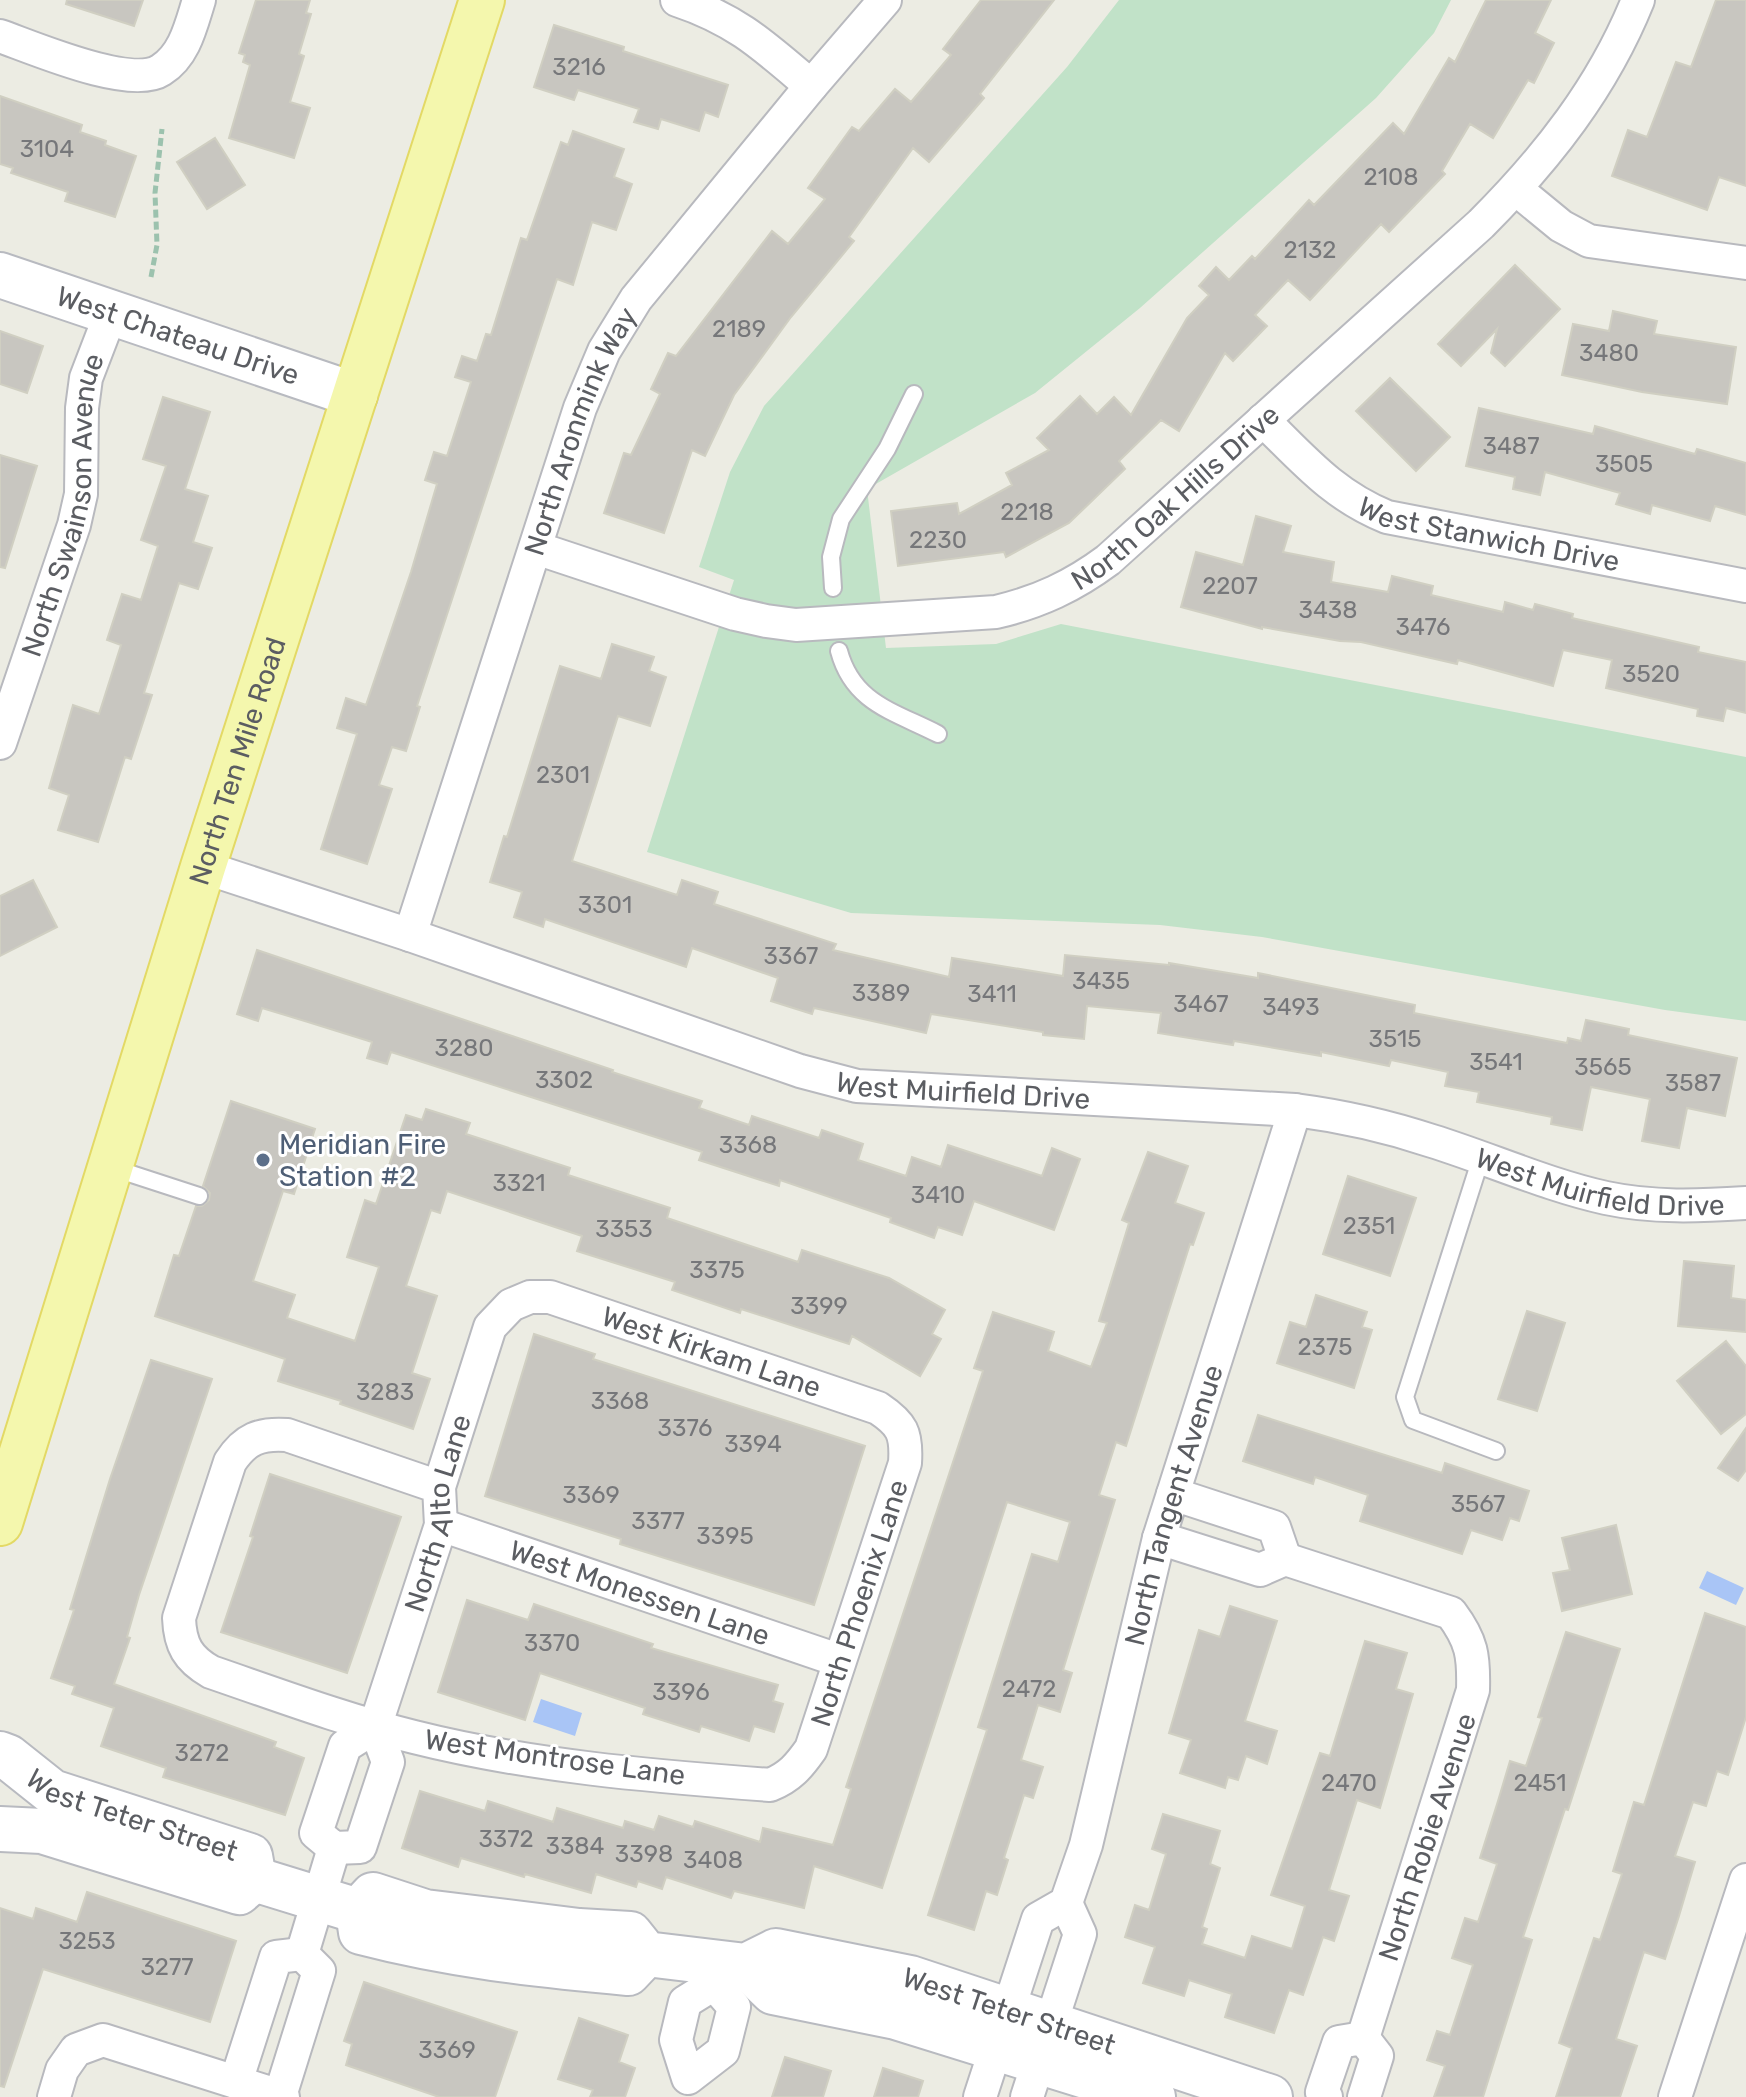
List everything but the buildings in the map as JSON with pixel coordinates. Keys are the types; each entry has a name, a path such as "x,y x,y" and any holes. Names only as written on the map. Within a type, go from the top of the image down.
{"main road":[{"name":"North Ten Mile Road","path":"0,1523 203,867 482,0"}],"street":[{"path":"0,36 115,75 139,76 160,72 175,57 186,40 199,0"},
{"path":"677,0 728,20 753,36 811,86"},
{"name":"North Aronmink Way","path":"410,935 591,378 636,299 885,0"},
{"name":"North Oak Hills Drive","path":"536,548 735,614 796,625 996,612 1056,593 1108,560 1516,189 1565,132 1601,78 1638,0"},
{"path":"1516,189 1561,226 1589,241 1746,263"},
{"name":"West Chateau Drive","path":"0,275 355,395"},
{"name":"North Swainson Avenue","path":"0,743 74,525 81,494 82,408 86,378 111,313"},
{"name":"West Stanwich Drive","path":"1263,420 1332,488 1359,505 1387,517 1746,586"},
{"name":"West Muirfield Drive","path":"203,867 410,935 800,1071 857,1086 1295,1110 1338,1116 1428,1139 1577,1191 1637,1203 1699,1206 1746,1203"},
{"name":"North Tangent Avenue","path":"1066,1903 1086,1845 1159,1538 1295,1110"},
{"name":"West Kirkam Lane","path":"511,1305 530,1297 550,1297 878,1408 894,1419 903,1431"},
{"name":"North Alto Lane","path":"375,1727 441,1525 439,1487 490,1327 511,1305"},
{"name":"North Phoenix Lane","path":"796,1770 811,1749 905,1463 903,1431"},
{"name":"West Montrose Lane","path":"439,1487 287,1435 255,1437 240,1447 230,1462 179,1618 179,1635 184,1649 195,1663 211,1672 375,1727 427,1740 554,1763 770,1785 796,1770"},
{"path":"1159,1538 1260,1570 1285,1559 1274,1527 1173,1494"},
{"name":"West Monessen Lane","path":"441,1525 838,1660"},
{"name":"North Robie Avenue","path":"1285,1559 1451,1613 1466,1634 1474,1659 1473,1690 1363,2038"},
{"path":"375,1727 388,1762 360,1847 334,1848 316,1833 345,1746 375,1727"},
{"name":"West Teter Street","path":"0,1754 52,1792 250,1856 254,1879"},
{"name":"West Teter Street","path":"0,1829 42,1831 239,1892 254,1879"},
{"path":"334,1848 338,1905"},
{"name":"West Teter Street","path":"254,1879 338,1905"},
{"path":"1675,2097 1746,1880"},
{"path":"236,2082 276,1957 302,1954 338,1905 373,1895 425,1912 630,1934 646,1954 725,1971"},
{"path":"980,2097 1038,1919 1066,1903 1080,1934 1039,2061"},
{"path":"54,2097 62,2070 76,2050 103,2040 282,2096 319,1971 302,1954"},
{"path":"685,2088 676,2040 685,2002 725,1971"},
{"path":"685,2088 723,2051 734,2007 725,1971"},
{"name":"West Teter Street","path":"725,1971 773,1992 896,2017 1003,2029 1039,2061 1153,2097"},
{"path":"1326,2097 1322,2092 1339,2042 1363,2038 1377,2056 1364,2097"},
{"name":"West Teter Street","path":"1039,2061 1270,2097"}],"lane":[{"path":"833,588 831,557 841,519 887,449 914,394"},
{"path":"839,651 845,673 865,698 938,734"},
{"path":"1481,1158 1405,1397 1413,1420 1496,1451"},
{"path":"110,1167 199,1196"}],"path":[{"path":"151,277 157,245 155,193 162,129"}],"green space":[{"path":"1119,0 1451,0 1434,33 1376,98 1140,308 1035,393 867,489 886,648 996,644 1061,624 1746,757 1746,1021 1665,1010 1262,937 1160,925 851,913 647,852 734,580 699,567 730,472 764,406 1067,67"}],"water":[{"path":"1707,1571 1744,1588 1736,1605 1699,1588"},
{"path":"541,1699 582,1713 575,1736 533,1722"}],"place":[{"name":"Meridian Fire Station #2","path":"263,1160"}]}
